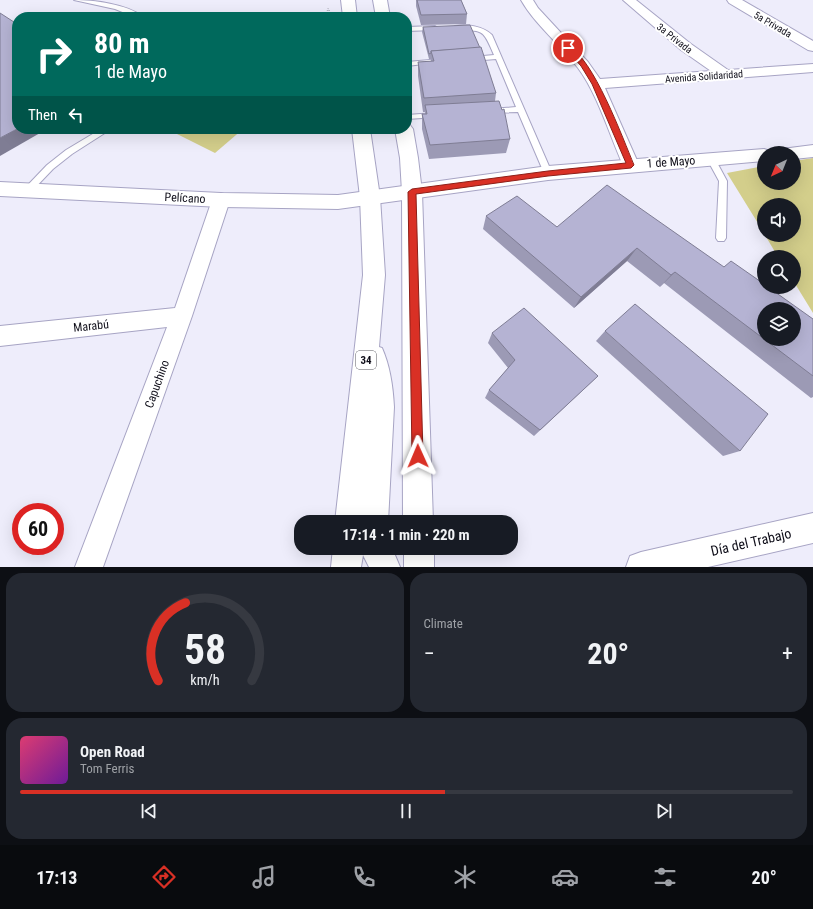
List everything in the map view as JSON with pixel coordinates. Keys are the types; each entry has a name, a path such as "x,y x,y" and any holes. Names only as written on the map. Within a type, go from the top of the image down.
{"main road":[{"path":"348,0 349,12"},
{"path":"380,0 382,12"},
{"name":"34","path":"351,515 374,275 370,197 362,134"},
{"path":"405,134 410,158 412,192 418,515"},
{"path":"801,152 813,151"},
{"name":"1 de Mayo","path":"412,192 548,173 757,156"},
{"name":"Pelícano","path":"0,189 221,200 338,202 412,192"},
{"path":"368,342 376,368 381,407 373,515"},
{"name":"Día del Trabajo","path":"641,567 813,528"},
{"path":"346,567 347,555"},
{"path":"379,555 385,567"},
{"path":"419,555 419,567"}],"street":[{"path":"526,0 533,10 583,65 596,84 631,165"},
{"name":"3a Privada","path":"629,0 686,47 724,74"},
{"name":"5a Privada","path":"733,0 813,47"},
{"name":"Avenida Solidaridad","path":"596,84 813,68"},
{"name":"Capuchino","path":"89,567 182,316 221,200"},
{"name":"Marabú","path":"0,336 182,316"}],"lane":[{"path":"77,0 95,2 129,12"},
{"path":"412,29 473,27 489,35 548,173"},
{"path":"462,60 498,57"},
{"path":"412,64 440,61"},
{"path":"485,112 521,109"},
{"path":"412,118 442,115"},
{"path":"28,190 50,167 69,152 99,134"},
{"path":"711,159 723,181 721,238"}],"shaded area":[{"path":"177,134 237,134 215,153"},
{"path":"813,158 813,313 801,293 801,250 774,250 769,242 801,242 801,198 757,198 757,222 727,173 757,167 757,190 801,190 801,160"}],"building":[{"path":"417,0 461,0 467,14 421,15"},
{"path":"0,13 12,21 12,132 0,138"},
{"path":"470,25 480,48 431,51 429,54 423,27"},
{"path":"481,47 496,93 424,98 418,62 434,61 431,51"},
{"path":"499,101 502,110 504,109 510,139 430,145 422,114 427,114 425,105"},
{"path":"607,185 724,267 731,261 757,279 757,294 778,294 789,302 757,302 757,334 675,272 671,275 637,248 581,297 486,216 517,196 557,227"},
{"path":"635,304 768,414 740,451 605,331"},
{"path":"524,308 598,376 540,430 489,390 515,360 492,333"},
{"path":"801,310 813,319 813,376 773,346 801,346"}],"route":[{"path":"418,456 412,192 548,173 631,165 596,84 583,65 568,48"}]}
